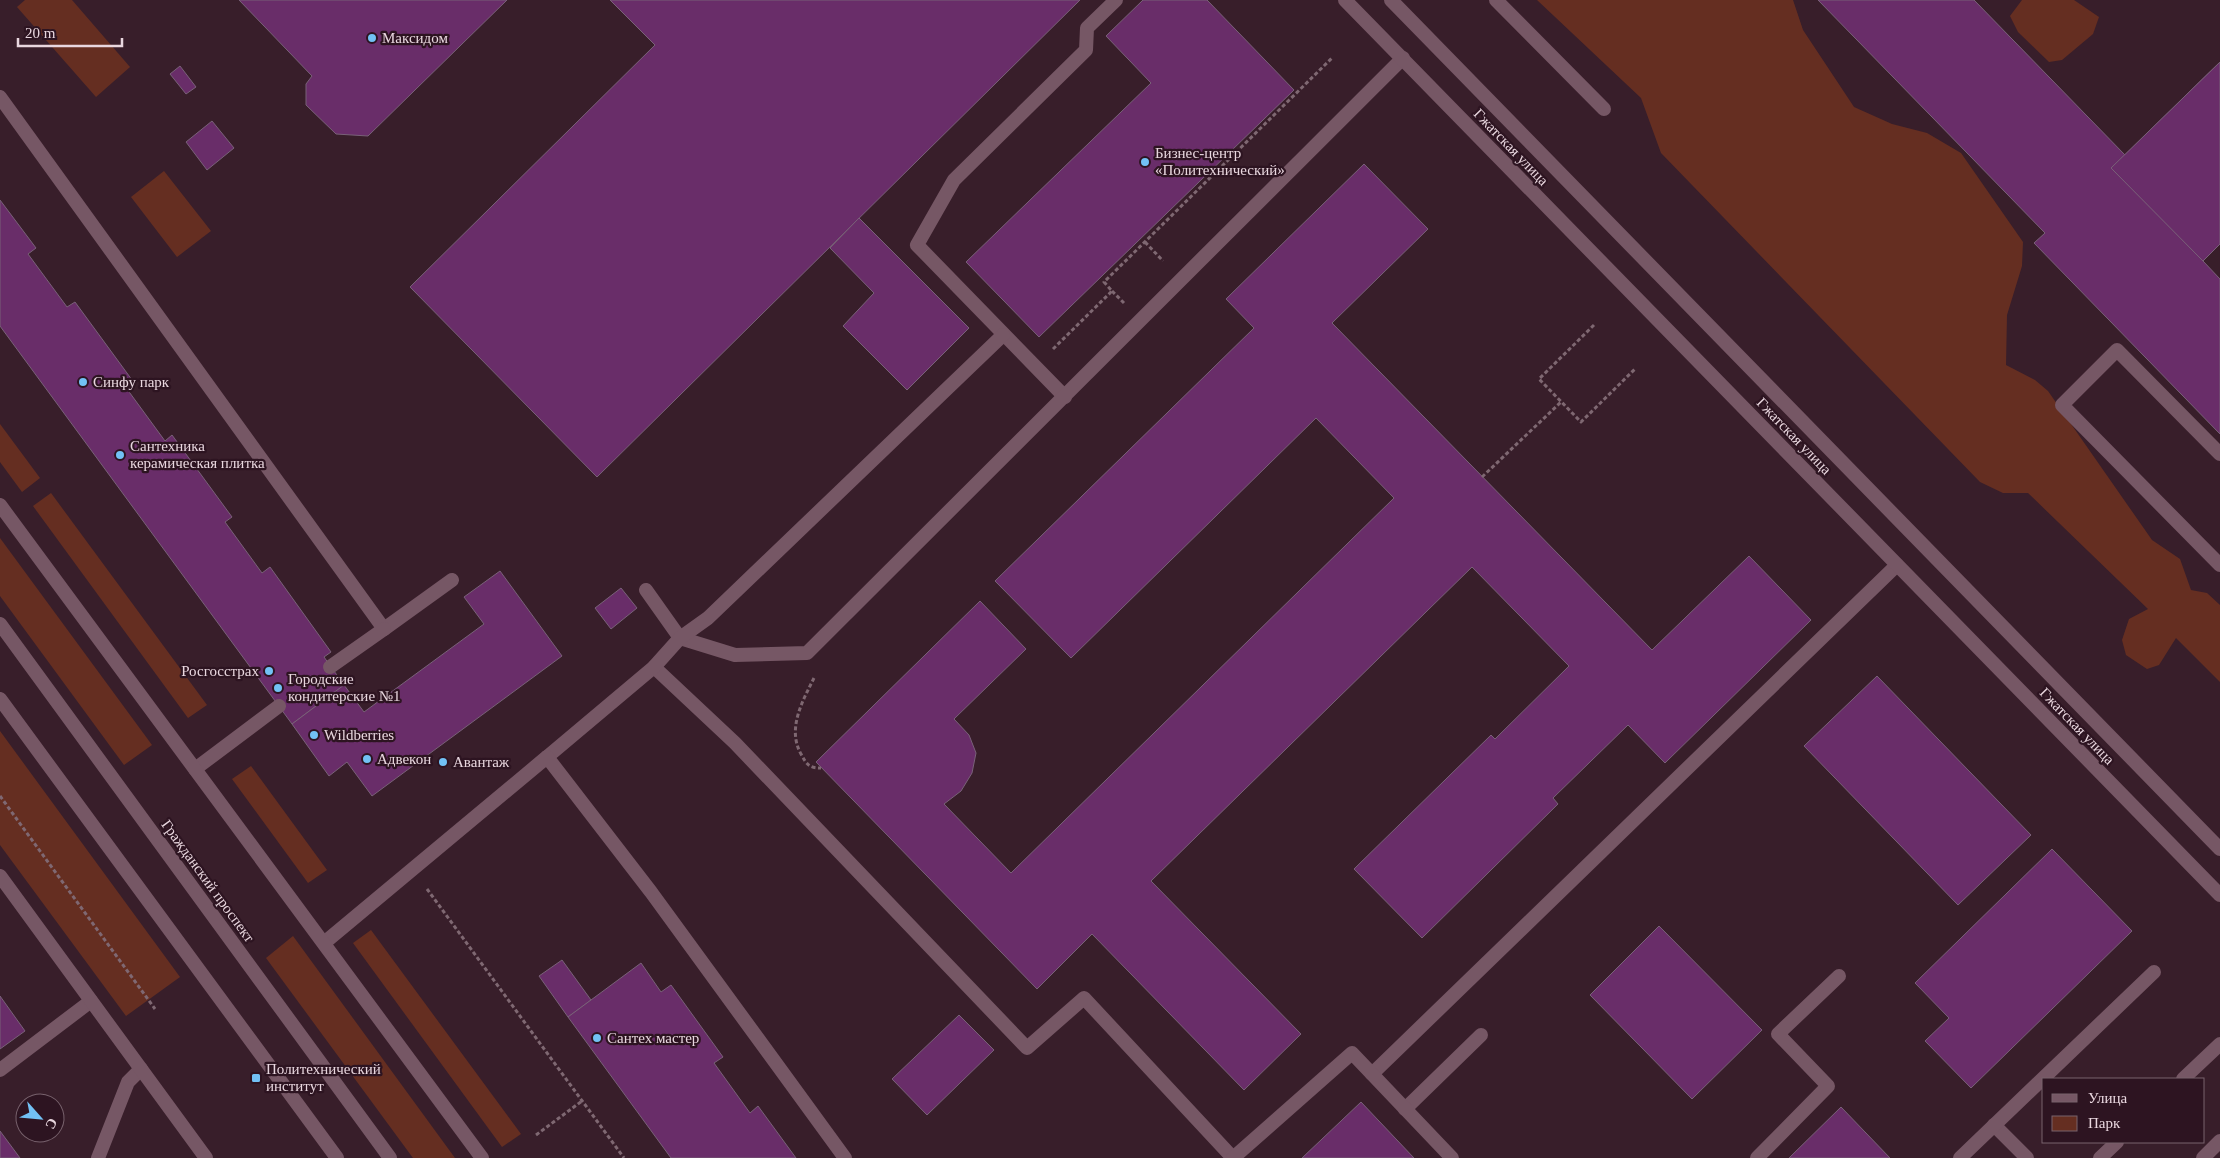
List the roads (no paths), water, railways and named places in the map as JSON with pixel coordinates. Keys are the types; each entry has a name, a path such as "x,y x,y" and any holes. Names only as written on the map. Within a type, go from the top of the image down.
{"street":[{"path":"1065,397 917,245 954,180 1086,50 1087,28 1116,0"},
{"name":"Гжатская улица","path":"1346,0 2220,895"},
{"name":"Гжатская улица","path":"1391,0 2220,849"},
{"path":"1496,0 1604,109"},
{"path":"646,590 680,638 735,655 807,654 1402,58"},
{"path":"0,97 384,630"},
{"path":"324,943 414,870 654,667 680,638 708,618 1003,335"},
{"path":"2220,454 2117,350 2062,405 2220,564"},
{"path":"0,505 482,1158"},
{"path":"1372,1074 1897,564"},
{"path":"330,667 452,580"},
{"name":"Гражданский проспект","path":"0,624 390,1158"},
{"path":"654,667 735,743 1028,1048 1084,998 1233,1158 1352,1053 1452,1158"},
{"path":"0,699 337,1158"},
{"path":"195,769 278,706"},
{"path":"547,757 651,892 845,1158"},
{"path":"0,876 206,1158"},
{"path":"2043,1078 2154,972"},
{"path":"1756,1158 1828,1086 1778,1034 1839,976"},
{"path":"0,1070 91,1001"},
{"path":"1405,1109 1481,1035"},
{"path":"2184,1078 2220,1044"},
{"path":"98,1158 128,1082 141,1069"},
{"path":"1960,1158 2042,1079"},
{"path":"1994,1125 2027,1158"},
{"path":"2203,1158 2220,1141"},
{"path":"2100,1158 2116,1143"}],"place":[{"name":"Максидом","path":"372,38"},
{"name":"Бизнес-центр «Политехнический»","path":"1145,162"},
{"name":"Синфу парк","path":"83,382"},
{"name":"Сантехника керамическая плитка","path":"120,455"},
{"name":"Росгосстрах","path":"269,671"},
{"name":"Городские кондитерские №1","path":"278,688"},
{"name":"Wildberries","path":"314,735"},
{"name":"Адвекон","path":"367,759"},
{"name":"Авантаж","path":"443,762"},
{"name":"Сантех мастер","path":"597,1038"},
{"name":"Политехнический институт","path":"256,1078"}]}
